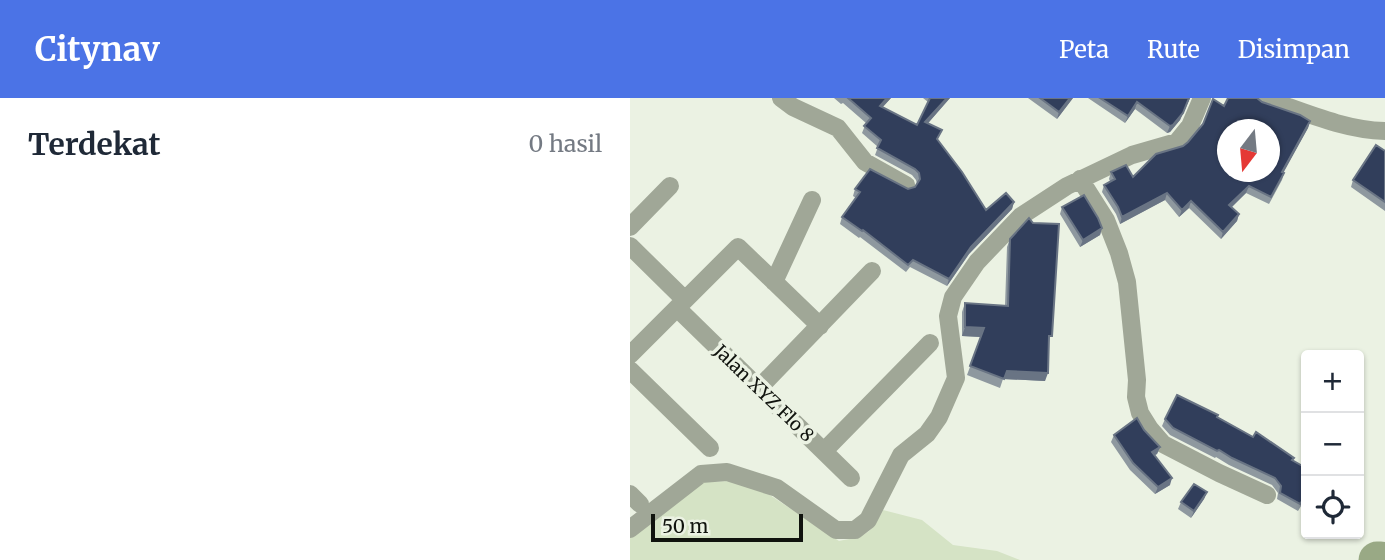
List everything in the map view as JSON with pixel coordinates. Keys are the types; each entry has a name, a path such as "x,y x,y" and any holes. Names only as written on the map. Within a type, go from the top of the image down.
{"street":[{"path":"781,98 801,111 828,121 838,128 865,162 906,186"},
{"path":"630,529 701,474 727,472 777,488 836,530 855,530 868,520 901,455 927,434 939,417 956,378 948,316 953,297 977,261 1021,216 1080,179 1132,155 1177,142 1190,126 1202,98"},
{"path":"1263,98 1344,125 1368,131 1385,131"},
{"path":"1080,179 1106,220 1119,253 1126,282 1137,380 1136,397 1140,413 1163,444 1267,495"},
{"path":"630,227 670,186"},
{"path":"774,282 812,200"},
{"name":"Jalan XYZ Flo 8","path":"630,246 759,388 851,478"},
{"path":"630,355 738,247 820,326"},
{"path":"759,388 872,271"},
{"path":"824,452 930,343"},
{"path":"630,370 710,448"}],"green space":[{"path":"733,481 758,487 839,541 866,533 883,510 922,520 953,545 997,551 1020,560 630,560 630,536 703,482"}],"building":[{"path":"848,98 887,98 880,106 917,125 930,98 947,98 925,122 942,130 937,139 986,210 1006,193 1014,202 971,247 949,279 913,260 908,265 842,217 860,192 855,189 870,169 908,189 915,187 920,179 915,169 877,148 881,140 864,126 871,118"},
{"path":"1040,98 1070,98 1059,112"},
{"path":"1100,98 1189,98 1183,113 1170,126 1137,102 1128,116"},
{"path":"1228,98 1257,98 1310,121 1280,180 1280,119 1217,119 1217,182 1279,182 1271,197 1249,186 1229,205 1239,214 1223,232 1191,201 1182,210 1167,193 1122,217 1104,185 1115,179 1111,172 1126,165 1133,177 1156,154 1183,146 1203,124 1213,99 1224,106"},
{"path":"1376,145 1385,151 1385,202 1353,180"},
{"path":"1084,195 1102,228 1083,240 1062,207"},
{"path":"1029,218 1033,223 1059,224 1048,373 1007,371 1004,379 970,366 984,328 965,327 965,303 1008,306 1010,239"},
{"path":"1177,395 1218,415 1217,417 1253,437 1256,432 1301,465 1301,502 1280,493 1281,486 1275,478 1173,428 1165,419"},
{"path":"1137,418 1160,447 1152,452 1172,478 1158,487 1133,463 1114,435"},
{"path":"1194,484 1207,492 1194,511 1181,502"}]}
